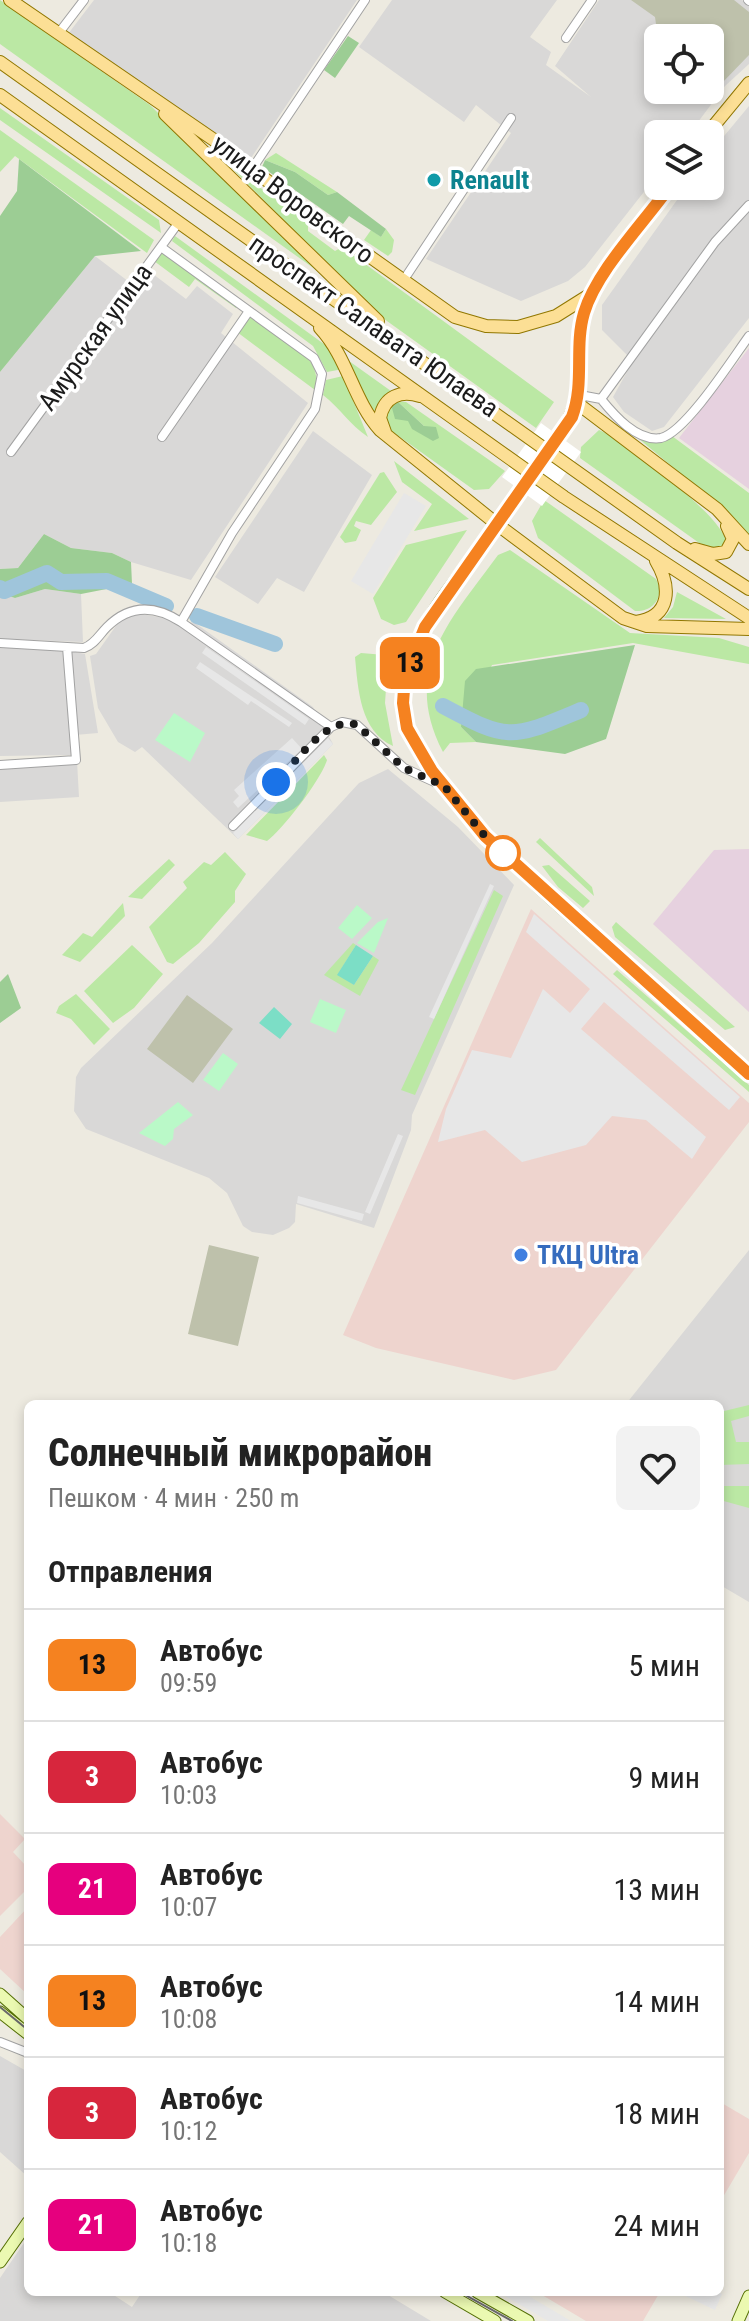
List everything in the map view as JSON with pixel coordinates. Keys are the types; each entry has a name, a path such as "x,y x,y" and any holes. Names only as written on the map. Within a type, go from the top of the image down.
{"main road":[{"name":"улица Воровского","path":"10,0 252,169 455,317 502,328 542,321 591,294"},
{"name":"проспект Салавата Юлаева","path":"0,62 677,543 749,589"},
{"path":"719,120 749,83"},
{"path":"142,92 419,358"},
{"name":"проспект Салавата Юлаева","path":"0,95 654,558 749,618"},
{"path":"660,200 591,294 581,324 579,399 559,436 433,614 416,645 405,676 403,703 407,728 416,748 485,836 534,884 749,1074"},
{"path":"301,309 339,351 369,417 389,438 498,525 629,621 647,626 749,629"},
{"path":"389,438 380,418 388,401 401,394 426,398"},
{"path":"579,399 717,509 749,544"},
{"path":"677,543 713,554 726,552 733,539 717,509"},
{"path":"629,621 646,621 665,604 667,583 654,558"},
{"path":"0,1994 24,2015"},
{"path":"0,2012 24,2031"},
{"path":"0,2262 24,2228"},
{"path":"452,2296 495,2321"},
{"path":"484,2296 528,2321"},
{"path":"738,2321 749,2296"}],"street":[{"path":"58,34 84,0"},
{"path":"252,169 365,0"},
{"path":"566,38 592,0"},
{"path":"403,281 511,118"},
{"path":"601,399 715,242 749,205"},
{"name":"Амурская улица","path":"11,452 179,222"},
{"path":"161,247 314,358 322,374 315,409 232,533 181,622"},
{"path":"162,437 249,311"},
{"path":"601,399 614,415 639,433 661,438 702,401 749,336"},
{"path":"579,399 601,399"},
{"path":"0,643 89,646 118,617 141,608 163,611 331,727"},
{"path":"0,765 76,760 67,647"},
{"path":"233,826 331,727 342,722 357,725 404,768 444,786"},
{"path":"0,2042 24,2051"}],"shaded area":[{"path":"94,0 357,0 251,158 68,34"},
{"path":"392,0 557,0 530,37 551,52 546,65 591,97 555,66 599,0 742,0 749,5 749,64 724,87 724,24 644,24 644,104 712,104 700,120 644,120 644,192 585,267 568,281 521,301 426,259 511,133 476,105 464,122 359,47"},
{"path":"631,0 734,0 749,12 749,55 724,81 724,24 656,24 655,17"},
{"path":"749,106 749,318 664,427 652,431 624,412 613,397 633,361 602,330 602,305 677,200 724,200 724,136"},
{"path":"95,256 137,288 149,271 186,299 197,286 233,314 221,333 308,403 191,580 112,553 71,548 44,534 18,568 0,569 0,372"},
{"path":"749,348 749,489 679,438"},
{"path":"313,431 372,475 304,592 277,578 258,604 215,577"},
{"path":"404,493 426,506 373,594 351,581"},
{"path":"45,589 81,594 83,642 0,639 0,593 15,598"},
{"path":"135,613 195,623 313,707 333,744 238,839 142,747 135,752 118,742 98,708 90,656 96,654 118,623"},
{"path":"0,647 65,650 73,755 0,756"},
{"path":"206,647 309,719 305,725 202,653"},
{"path":"70,651 85,654 98,733 75,735"},
{"path":"200,662 292,723 289,727 251,701 248,705 196,668"},
{"path":"292,738 302,749 238,808 233,802 239,796 234,790"},
{"path":"328,738 333,744 238,839 233,833"},
{"path":"77,761 79,797 0,802 0,767"},
{"path":"388,769 458,827 514,885 412,1115 411,1130 374,1228 296,1204 295,1222 289,1228 273,1235 252,1232 243,1226 227,1193 209,1178 86,1129 74,1111 76,1077 81,1068 212,943 359,783"},
{"path":"749,849 749,1012 653,924 714,850"},
{"path":"490,884 494,886 434,1019 429,1017"},
{"path":"531,909 749,1103 749,1122 556,1370 514,1380 376,1348 343,1335"},
{"path":"534,914 740,1097 729,1110 604,1002 581,1029 706,1137 692,1159 646,1120 612,1116 586,1145 522,1162 485,1130 438,1142 446,1109 472,1050 511,1058 543,989 570,1013 590,989 526,932"},
{"path":"187,995 233,1029 193,1083 147,1049"},
{"path":"398,1134 403,1136 370,1214 365,1212"},
{"path":"298,1196 364,1214 362,1221 297,1203"},
{"path":"209,1245 259,1257 238,1346 188,1334"},
{"path":"749,1250 749,1602 724,1587 724,1400 629,1400"},
{"path":"0,1814 24,1838 13,1852 24,1864 24,1892 0,1916"},
{"path":"24,1911 24,1991 0,1969 0,1937"},
{"path":"0,2056 24,2070 24,2173 0,2152"},
{"path":"724,2104 749,2119 749,2153 724,2195"},
{"path":"24,2243 24,2296 115,2296 132,2307 139,2296 390,2296 431,2321 0,2321 0,2278"},
{"path":"505,2296 529,2296 571,2321 548,2321"},
{"path":"544,2296 658,2296 643,2321 586,2321"},
{"path":"685,2296 721,2296 715,2310"}],"green space":[{"path":"0,0 150,105 319,272 0,44"},
{"path":"348,36 359,43 335,78 324,70"},
{"path":"0,108 159,220 161,233 0,120"},
{"path":"0,130 154,240 147,253 15,156 0,172"},
{"path":"276,153 337,192 328,195 295,172 265,160"},
{"path":"19,159 141,251 95,256 0,372 0,216 17,191"},
{"path":"265,160 295,172 328,195 337,192 386,229 381,237 349,216 343,224 262,167"},
{"path":"227,163 308,223 308,231 335,251 342,247 554,402 536,428 373,311"},
{"path":"386,229 394,240 388,256 364,240 371,230 381,237"},
{"path":"175,236 328,347 343,369 327,372 313,346 172,241"},
{"path":"163,249 238,306 236,308 195,279 189,287 154,261"},
{"path":"249,315 306,355 316,377 315,390 237,332"},
{"path":"349,361 391,391 379,402 372,415"},
{"path":"343,376 368,437 323,395 326,380"},
{"path":"397,401 406,402 505,471 489,489 474,490 386,427 384,413 395,402 417,431 424,426"},
{"path":"397,401 424,426 436,427 439,438 433,441 412,429 408,421 395,419 392,408"},
{"path":"599,430 614,437 696,503 722,532 726,543 718,551 702,545 580,458 581,447"},
{"path":"632,433 672,436 749,493 749,540 718,505"},
{"path":"394,461 469,519 414,531 432,504 402,482"},
{"path":"384,472 397,492 371,525 356,521 354,526 361,530 356,541 345,543 340,537 380,473"},
{"path":"544,500 656,579 659,591 656,602 648,609 635,611 538,538 532,521"},
{"path":"467,530 406,622 394,625 381,619 373,598 406,545"},
{"path":"44,534 71,548 112,553 131,562 132,584 81,594 45,589 15,598 0,593 0,569 18,568"},
{"path":"510,550 630,633 719,638 749,647 749,664 633,643 492,665 461,727 476,742 450,743 443,752 431,722 427,695 429,670 449,624 498,555"},
{"path":"677,592 726,619 664,618 673,607"},
{"path":"635,645 606,739 565,754 476,742 461,727 465,681 476,669"},
{"path":"361,653 385,655 388,660 385,703 393,746 382,739 367,720 355,657"},
{"path":"174,713 205,733 190,762 155,740"},
{"path":"324,755 327,760 317,779 301,804 274,835 267,841 246,835"},
{"path":"540,838 592,887 594,896 536,842"},
{"path":"225,852 246,874 235,891 235,902 199,943 173,964 167,962 149,927 187,888 183,882 204,862 211,865"},
{"path":"169,859 175,865 142,899 128,897"},
{"path":"549,865 590,901 583,908 558,887 542,866"},
{"path":"494,890 503,896 415,1095 401,1090"},
{"path":"123,903 125,916 80,962 62,955 83,933 92,937"},
{"path":"357,905 372,918 352,939 338,928"},
{"path":"388,918 374,953 357,943 378,922"},
{"path":"616,922 735,1027 725,1030 615,937 612,927"},
{"path":"353,943 356,945 338,974 354,985 373,956 379,960 360,996 324,975"},
{"path":"132,945 163,974 134,1008 113,1023 84,991"},
{"path":"356,945 373,956 354,985 337,975"},
{"path":"617,970 749,1085 749,1092 613,974"},
{"path":"8,974 21,1008 0,1023 0,982"},
{"path":"76,994 110,1029 94,1045 71,1019 56,1013 59,1006"},
{"path":"320,999 346,1010 336,1033 310,1022"},
{"path":"274,1007 292,1024 280,1039 259,1023"},
{"path":"223,1053 238,1064 219,1091 203,1080"},
{"path":"178,1102 193,1115 174,1129 173,1139 165,1146 139,1133"},
{"path":"749,1405 749,1416 731,1421 736,1442 749,1442 749,1464 724,1465 724,1411"},
{"path":"724,1486 749,1486 749,1508 724,1501"}],"pier":[{"path":"541,423 581,452 542,506 502,477"}],"waterway":[{"path":"0,588 4,591 47,573 61,582 107,581 166,606"},
{"path":"197,616 275,644"},
{"path":"443,706 483,726 511,732 539,727 581,710"}],"tram line":[{"path":"0,2007 24,2027"},
{"path":"467,2296 512,2321"}],"bus line":[{"name":"13","path":"660,200 591,294 581,324 580,395 572,417 425,627 405,676 403,703 407,728 416,748 485,836 534,884 749,1074"}],"place":[{"name":"Renault","path":"434,180"},
{"name":"ТКЦ Ultra","path":"521,1255"}],"route":[{"path":"276,782 331,727 348,722 357,725 404,768 444,786 485,836 513,863 503,853"}]}
